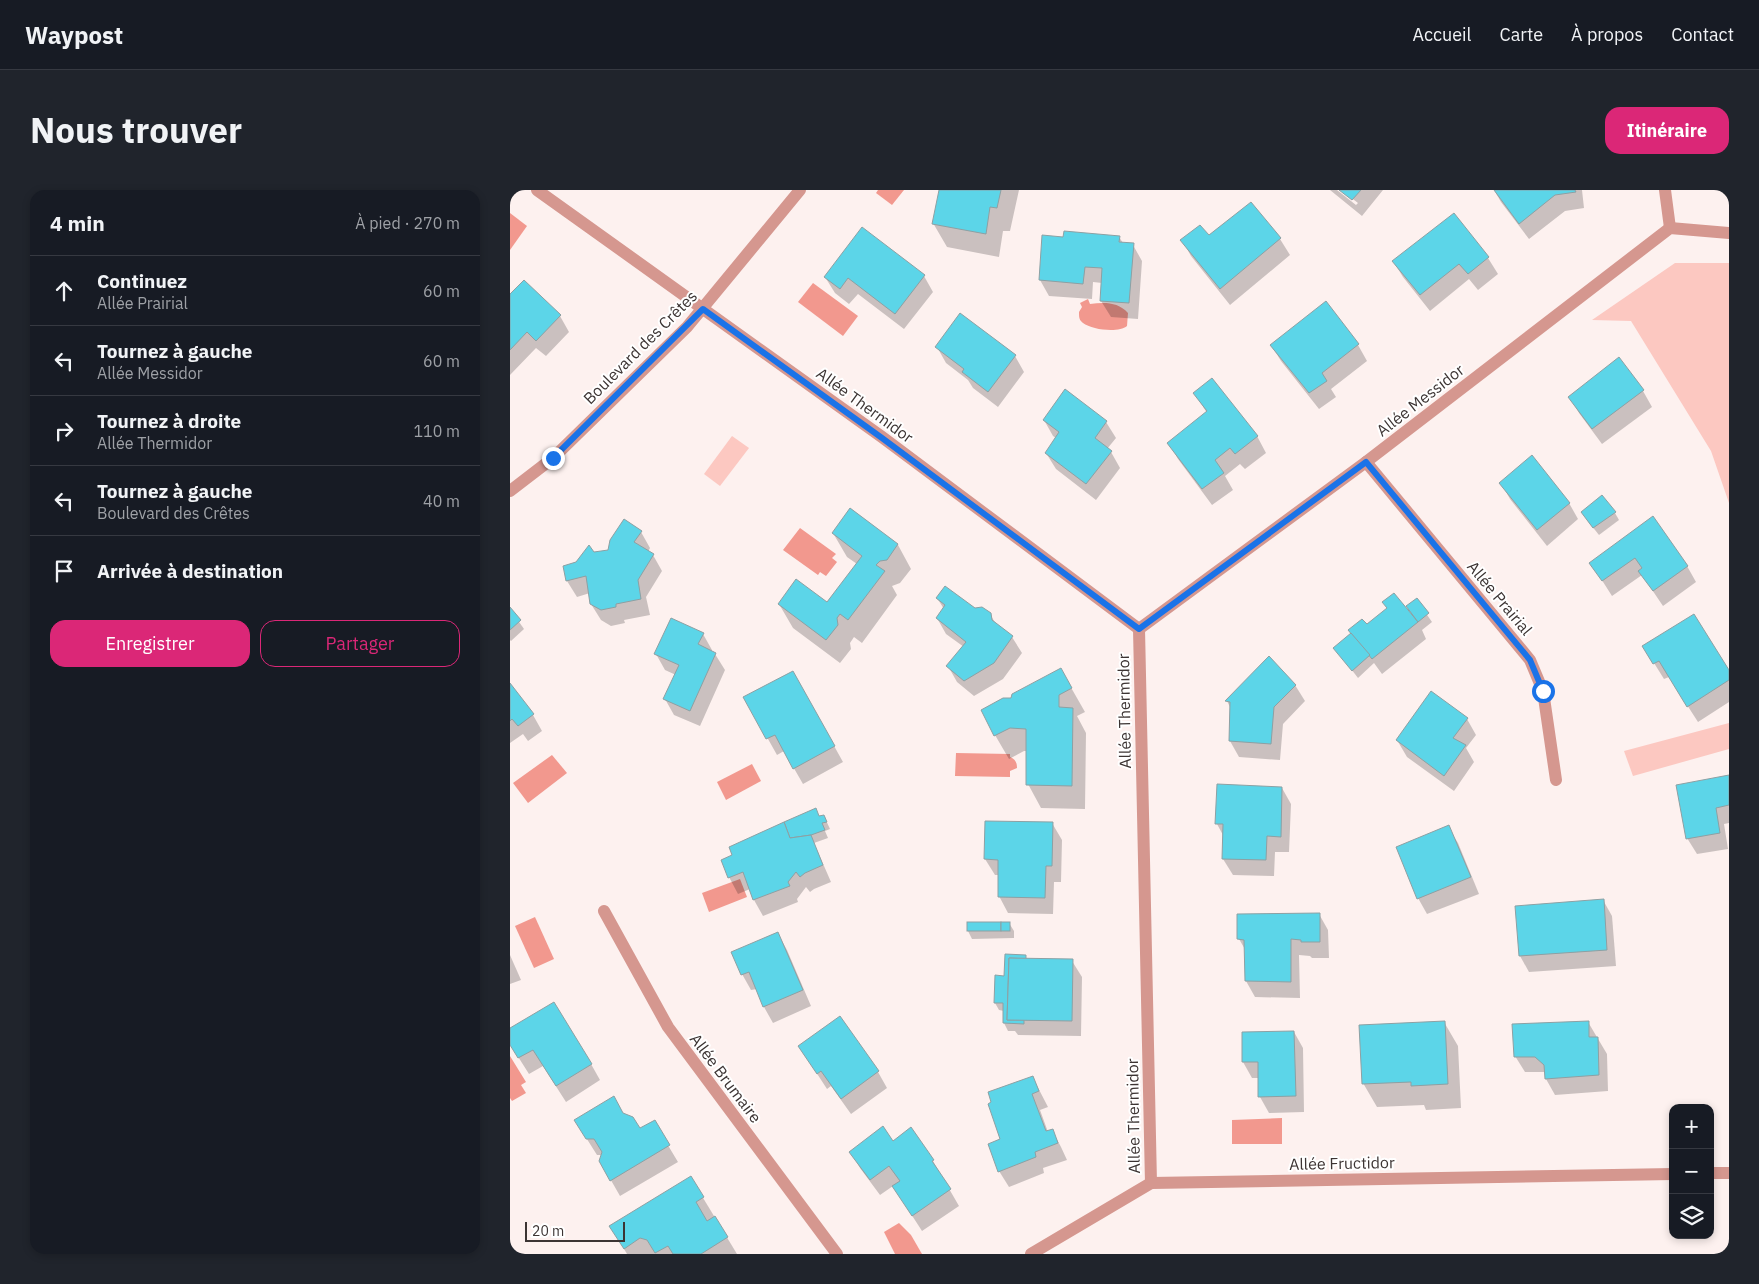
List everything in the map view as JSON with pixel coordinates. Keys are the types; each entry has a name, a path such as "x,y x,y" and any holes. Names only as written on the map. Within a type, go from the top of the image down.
{"street":[{"name":"Allée Thermidor","path":"537,190 890,443 1139,629 1151,1183"},
{"name":"Boulevard des Crêtes","path":"510,491 553,458 703,309 800,190"},
{"path":"1665,190 1670,228 1729,233"},
{"name":"Allée Messidor","path":"1139,629 1366,462 1670,228"},
{"name":"Allée Prairial","path":"1366,462 1530,660 1543,691 1556,780"},
{"name":"Allée Brumaire","path":"604,911 668,1027 837,1254"},
{"path":"1714,1173 1729,1172"},
{"name":"Allée Fructidor","path":"1032,1254 1151,1183 1669,1174"}],"shaded area":[{"path":"878,190 904,190 892,205 876,193"},
{"path":"510,213 527,226 510,250"},
{"path":"1675,263 1729,263 1729,503 1711,451 1631,321 1592,320"},
{"path":"813,283 858,316 843,336 798,302"},
{"path":"1088,299 1090,304 1111,304 1124,309 1128,313 1127,326 1105,330 1083,323 1079,317 1082,307 1080,303"},
{"path":"732,436 749,448 720,486 704,474"},
{"path":"800,528 836,554 832,558 837,562 826,576 820,572 818,575 783,550"},
{"path":"1729,723 1729,749 1633,776 1624,751"},
{"path":"956,753 1010,754 1010,757 1016,762 1017,768 1010,771 1010,777 955,776"},
{"path":"552,755 567,773 528,803 513,783"},
{"path":"752,764 761,781 726,800 717,782"},
{"path":"740,879 747,897 709,912 702,893"},
{"path":"535,917 554,959 534,968 515,926"},
{"path":"510,1056 526,1082 521,1085 526,1093 512,1101 510,1098"},
{"path":"1282,1118 1282,1144 1232,1144 1232,1120"},
{"path":"899,1223 911,1235 922,1254 895,1254 884,1232"}],"building":[{"path":"939,190 1001,190 997,208 990,207 986,234 932,224"},
{"path":"1339,190 1361,190 1352,200"},
{"path":"1494,190 1575,190 1576,192 1555,195 1519,224"},
{"path":"1251,202 1281,238 1220,289 1180,240 1200,225 1209,235"},
{"path":"1454,213 1489,257 1468,274 1459,264 1420,295 1392,261"},
{"path":"862,227 925,275 895,314 848,278 840,289 824,277"},
{"path":"1064,231 1120,236 1119,242 1134,243 1129,303 1100,301 1102,268 1085,267 1083,284 1039,280 1042,235 1063,237"},
{"path":"524,280 561,315 536,341 527,332 510,350 510,294"},
{"path":"1326,301 1359,344 1322,373 1327,381 1309,393 1270,345"},
{"path":"960,313 1016,355 988,392 962,372 964,369 935,347"},
{"path":"1619,357 1644,390 1592,429 1568,397"},
{"path":"1212,378 1258,436 1235,454 1230,448 1215,460 1224,473 1202,489 1167,443 1207,411 1193,393"},
{"path":"1065,389 1107,421 1095,438 1112,451 1086,484 1045,453 1059,432 1043,420"},
{"path":"1532,455 1570,503 1537,530 1499,483"},
{"path":"1602,495 1616,512 1593,528 1581,512"},
{"path":"850,508 898,544 887,560 880,561 876,565 885,571 848,620 840,614 837,618 838,625 826,640 778,604 796,579 827,602 862,556 832,533"},
{"path":"1653,516 1688,566 1653,591 1638,571 1642,568 1635,558 1602,581 1589,563"},
{"path":"624,519 642,531 634,542 654,554 638,580 641,599 616,604 616,607 601,610 590,604 586,576 566,581 563,566 576,562 589,545 594,552 608,550 610,540"},
{"path":"945,586 975,608 982,607 991,613 992,620 1013,636 994,663 964,681 946,666 966,642 936,618 945,605 936,598"},
{"path":"1394,593 1418,622 1372,659 1348,630 1362,619 1367,624 1387,608 1382,602"},
{"path":"1417,598 1429,613 1418,622 1406,606"},
{"path":"510,607 521,620 510,630"},
{"path":"1694,614 1729,670 1729,680 1687,707 1659,661 1653,664 1642,646"},
{"path":"671,618 704,633 698,644 716,653 690,711 663,699 679,665 654,654"},
{"path":"1351,633 1370,655 1352,671 1333,648"},
{"path":"1269,656 1296,685 1274,707 1271,744 1229,741 1230,702 1225,701"},
{"path":"1061,668 1072,688 1059,695 1059,707 1073,708 1072,786 1026,785 1026,729 1010,728 994,736 981,710 1003,698 1011,698 1012,694"},
{"path":"793,671 835,746 793,769 775,735 766,739 743,697"},
{"path":"510,683 534,714 518,726 512,719 510,721"},
{"path":"1431,691 1468,718 1453,738 1466,745 1444,776 1396,740"},
{"path":"1729,775 1729,805 1716,808 1720,833 1686,839 1676,785"},
{"path":"1217,784 1282,787 1281,837 1267,836 1266,860 1222,859 1223,824 1215,824"},
{"path":"816,808 819,816 824,815 827,822 822,823 825,830 811,835 790,838 784,822"},
{"path":"985,821 1053,822 1052,866 1046,866 1045,898 998,897 998,860 984,859"},
{"path":"784,822 790,838 811,835 823,865 800,877 796,872 788,882 790,886 753,900 743,872 728,878 721,860 732,855 729,847"},
{"path":"1449,825 1471,877 1417,899 1396,847"},
{"path":"1604,899 1607,950 1519,956 1515,906"},
{"path":"1320,913 1320,942 1301,942 1301,940 1291,939 1291,982 1245,981 1244,940 1237,939 1237,914"},
{"path":"967,922 1001,922 1001,931 967,931"},
{"path":"1001,922 1010,922 1010,931 1001,931"},
{"path":"778,932 803,990 763,1007 749,972 741,975 731,952"},
{"path":"1005,954 1026,955 1026,959 1009,958 1007,1020 1024,1020 1024,1024 1003,1023 1003,1003 994,1003 995,975 1004,976"},
{"path":"1009,958 1073,959 1072,1021 1007,1020"},
{"path":"554,1002 592,1064 556,1086 533,1050 518,1058 510,1045 510,1028"},
{"path":"840,1016 879,1071 841,1099 821,1071 817,1074 798,1046"},
{"path":"1445,1021 1448,1084 1411,1086 1411,1082 1362,1084 1359,1025"},
{"path":"1589,1021 1589,1037 1598,1037 1599,1075 1545,1079 1544,1065 1535,1057 1514,1057 1512,1024"},
{"path":"1294,1031 1296,1096 1258,1097 1258,1062 1242,1062 1242,1032"},
{"path":"1033,1076 1039,1091 1032,1094 1046,1131 1053,1129 1058,1143 1035,1152 1036,1157 998,1172 988,1144 1000,1139 988,1104 991,1102 988,1092"},
{"path":"614,1096 623,1113 633,1117 640,1128 655,1120 670,1145 610,1181 599,1161 602,1152 594,1139 586,1139 574,1120"},
{"path":"883,1126 893,1141 911,1127 951,1189 912,1216 892,1186 900,1181 889,1166 870,1180 849,1152"},
{"path":"691,1176 704,1197 696,1202 707,1221 715,1216 728,1237 701,1254 673,1254 668,1246 655,1253 647,1240 640,1238 624,1249 609,1226"}],"route":[{"path":"553,458 703,309 882,438 1139,629 1366,462 1530,660 1543,691"}]}
